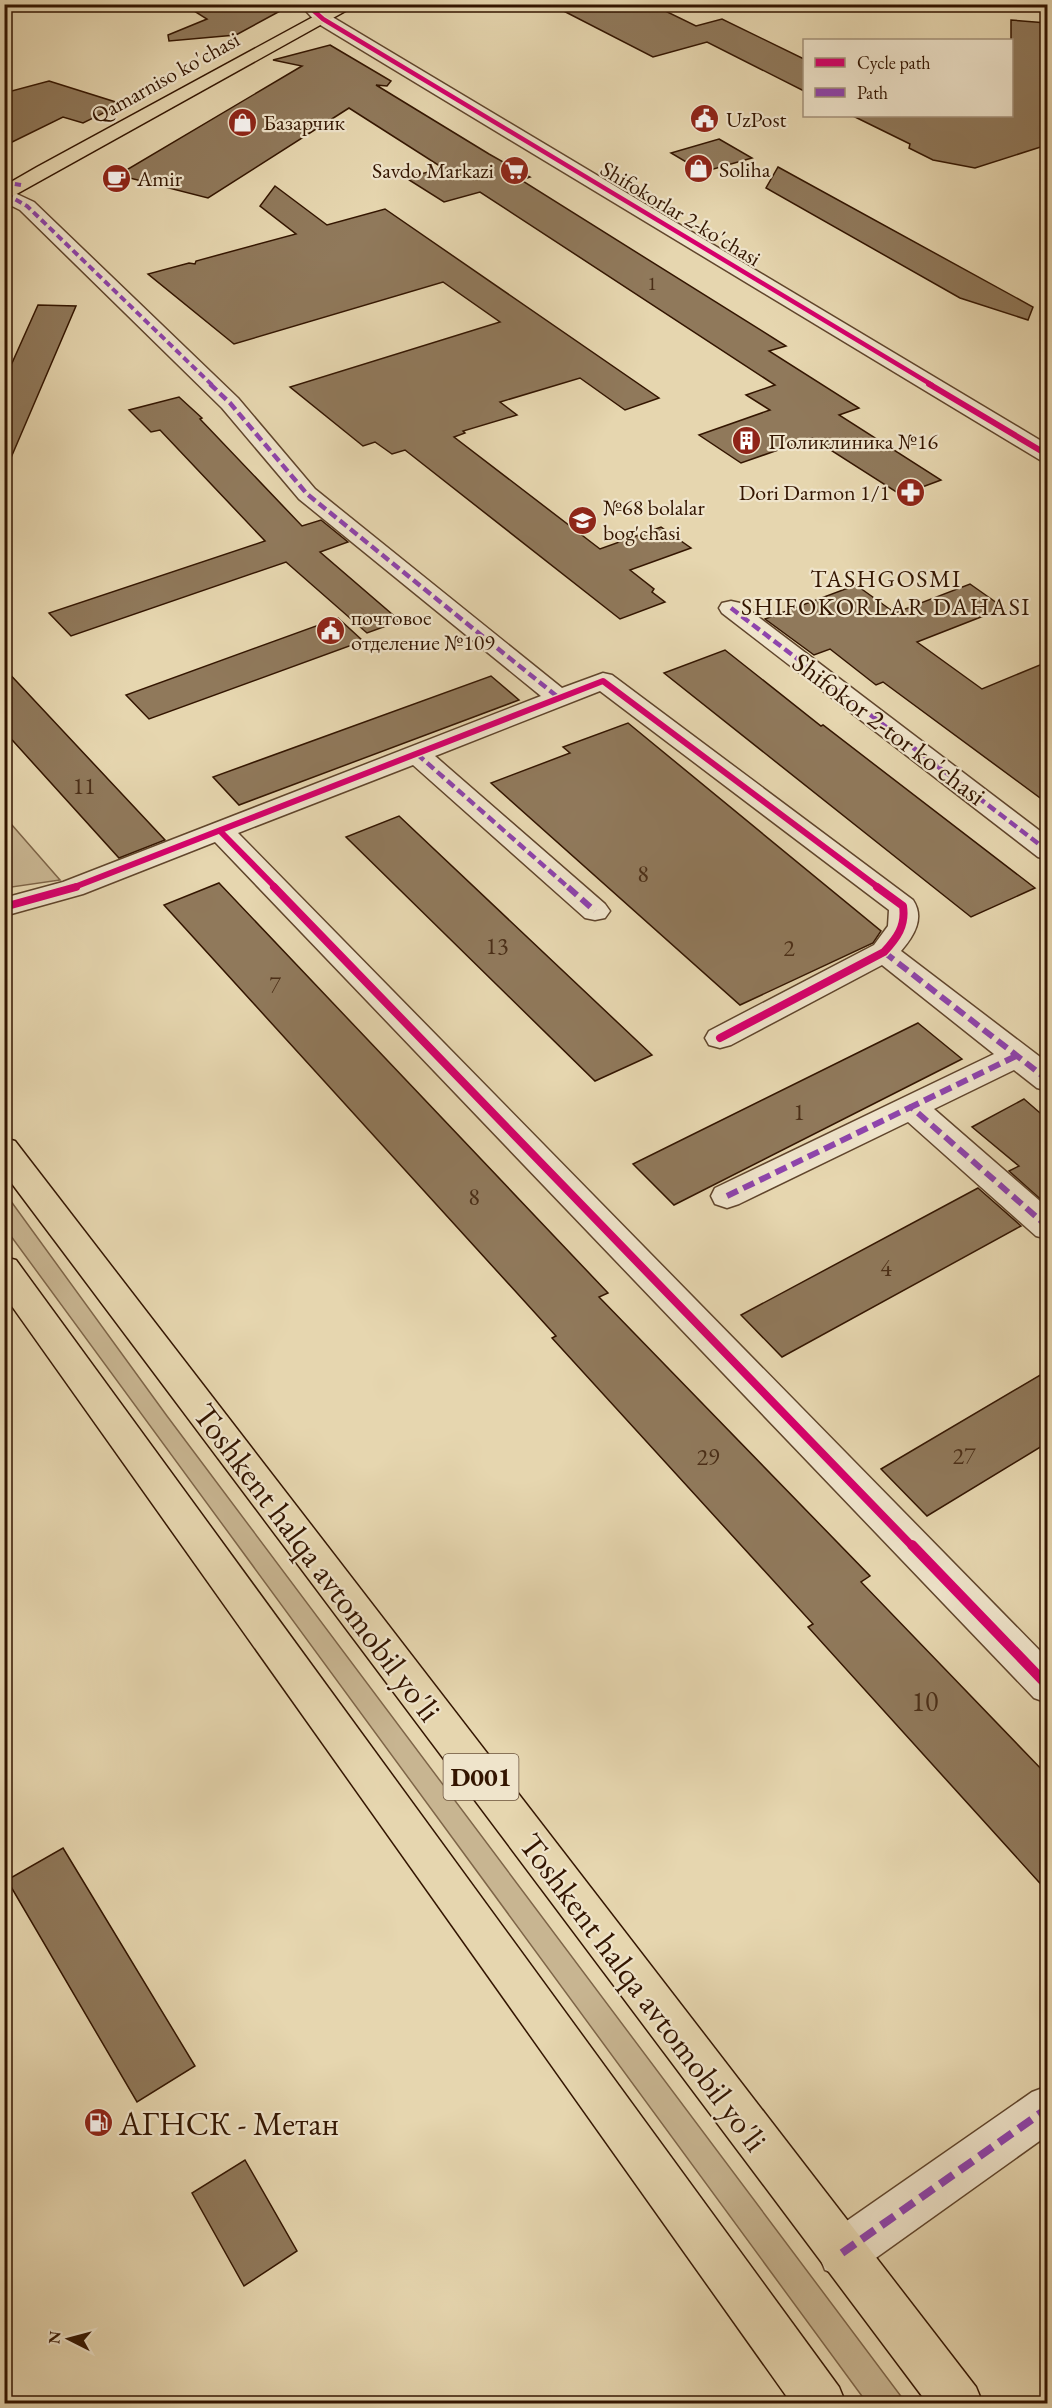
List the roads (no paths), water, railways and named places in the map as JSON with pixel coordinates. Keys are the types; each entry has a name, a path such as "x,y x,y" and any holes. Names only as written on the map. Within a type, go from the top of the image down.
{"main road":[{"name":"Qamarniso ko'chasi","path":"7,188 329,11"},
{"name":"Toshkent halqa avtomobil yo'li","path":"4,1149 959,2403"},
{"path":"4,1269 822,2403"}],"street":[{"name":"Shifokorlar 2-ko'chasi","path":"329,11 367,28 794,287 1047,436"},
{"name":"Shifokorlar 2-ko'chasi","path":"329,11 1047,455"},
{"path":"7,188 230,403 308,494 559,698"},
{"name":"Shifokor 2-tor ko'chasi","path":"731,608 1047,850"},
{"path":"4,907 73,888 603,681 903,906 906,920 904,926 885,952 720,1038"},
{"path":"417,754 595,911"},
{"path":"220,831 1047,1686"},
{"path":"885,952 1047,1080"},
{"path":"728,1196 1016,1056"},
{"path":"911,1107 1047,1227"},
{"path":"843,2253 1047,2108"}],"place":[{"name":"UzPost","path":"705,119"},
{"name":"Базарчик","path":"242,122"},
{"name":"Soliha","path":"698,169"},
{"name":"Savdo Markazi","path":"515,170"},
{"name":"Amir","path":"116,178"},
{"name":"Поликлиника №16","path":"747,441"},
{"name":"Dori Darmon 1/1","path":"911,492"},
{"name":"№68 bolalar bog'chasi","path":"582,520"},
{"name":"почтовое отделение №109","path":"330,630"},
{"name":"АГНСК - Метан","path":"98,2123"}],"district":[{"name":"TASHGOSMI SHIFOKORLAR DAHASI","path":"886,593"}]}
